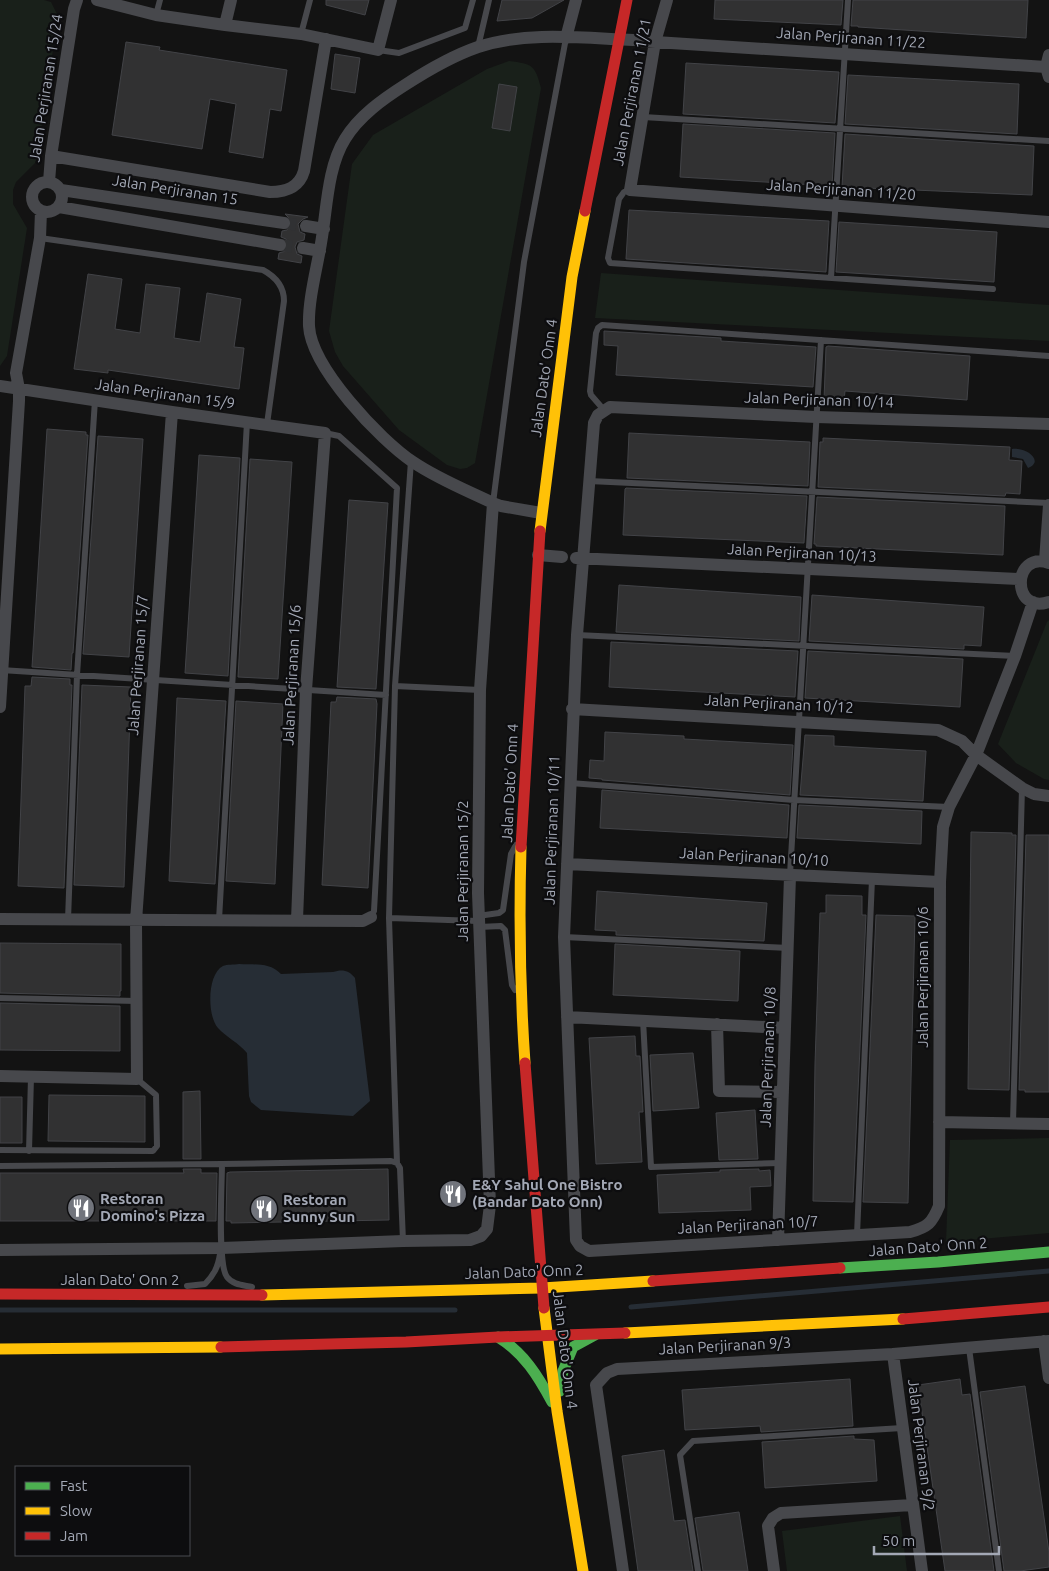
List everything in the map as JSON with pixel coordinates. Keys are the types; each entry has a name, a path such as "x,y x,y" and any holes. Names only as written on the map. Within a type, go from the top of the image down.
{"main road":[{"name":"Jalan Dato' Onn 4","path":"583,1571 557,1411 542,1288 521,1002 518,920 541,513 572,277 626,0"},
{"name":"Jalan Dato' Onn 2","path":"0,1294 275,1295 542,1288 938,1262 1049,1252"},
{"path":"0,1348 220,1347 406,1342 498,1336 595,1335 951,1316 1049,1308"},
{"path":"557,1411 563,1371 573,1347 595,1335"},
{"path":"498,1336 517,1349 531,1366 557,1411"}],"street":[{"name":"Jalan Perjiranan 15/24","path":"49,182 51,156 74,9 78,0"},
{"path":"97,0 156,15 225,26 301,34 378,50 391,0"},
{"path":"225,26 231,0"},
{"path":"566,38 576,0"},
{"name":"Jalan Perjiranan 11/21","path":"630,190 654,42 667,0"},
{"name":"Jalan Perjiranan 11/22","path":"541,513 493,503 431,473 411,461 377,432 355,407 318,357 312,342 310,318 332,174 344,140 360,120 384,99 433,67 478,47 508,40 566,38 618,40 1048,66"},
{"path":"51,156 270,192 285,192 302,178 304,171 326,39"},
{"path":"49,182 61,190 62,202 59,207 51,212 41,211 33,202 34,190 37,185 49,182"},
{"name":"Jalan Perjiranan 15","path":"61,190 284,223"},
{"name":"Jalan Perjiranan 11/20","path":"630,190 1049,222"},
{"path":"59,207 280,245"},
{"path":"0,707 19,389 16,373 40,238 41,211"},
{"path":"306,226 324,228"},
{"path":"303,248 320,251"},
{"name":"Jalan Perjiranan 15/9","path":"0,386 325,433"},
{"name":"Jalan Perjiranan 10/14","path":"604,410 610,407 816,418 1049,424"},
{"name":"Jalan Perjiranan 10/11","path":"589,1251 580,1246 576,1240 564,937 576,635 573,558 589,481 594,423 604,410"},
{"name":"Jalan Perjiranan 15/7","path":"137,1079 136,921 172,412"},
{"name":"Jalan Perjiranan 15/6","path":"297,920 306,690 325,433"},
{"name":"Jalan Perjiranan 15/2","path":"403,1240 470,1240 481,1236 488,1229 490,1205 478,921 480,690 493,503"},
{"path":"1049,504 1047,562 1038,561 1026,567 1020,579 1022,593 1033,602 1039,604 1049,602"},
{"name":"Jalan Perjiranan 10/13","path":"538,555 807,570 1020,579"},
{"name":"Jalan Perjiranan 10/6","path":"910,1232 923,1228 933,1220 939,1206 940,882 943,827 949,806 976,756 1015,656 1033,602"},
{"name":"Jalan Perjiranan 10/12","path":"572,709 938,730 962,741 976,756 1022,788 1034,794 1049,796"},
{"name":"Jalan Perjiranan 10/10","path":"567,864 940,882"},
{"name":"Jalan Perjiranan 10/8","path":"778,1240 790,876"},
{"path":"0,919 363,921 371,917"},
{"path":"567,1017 786,1028"},
{"path":"717,1024 719,1091 783,1092"},
{"path":"0,1076 137,1079"},
{"path":"939,1122 1049,1124"},
{"name":"Jalan Perjiranan 10/7","path":"589,1251 910,1232"},
{"path":"0,1250 222,1248 403,1240"},
{"path":"1046,1341 1049,1378"},
{"name":"Jalan Perjiranan 9/3","path":"623,1571 596,1385 607,1373 617,1369 893,1354 1046,1341"},
{"name":"Jalan Perjiranan 9/2","path":"893,1354 922,1571"},
{"path":"774,1571 768,1526 773,1518 781,1513 912,1505"}],"lane":[{"path":"156,15 160,0"},
{"path":"301,34 310,0"},
{"path":"378,50 399,53 465,28 473,0"},
{"path":"478,47 489,0"},
{"path":"831,278 848,0"},
{"path":"493,503 524,262 566,38"},
{"path":"642,118 1049,141"},
{"path":"630,190 624,192 619,199 608,258 610,263 993,289"},
{"path":"40,238 263,270 272,275 284,292 284,300 267,424"},
{"path":"604,410 591,395 590,390 596,333 602,325 1049,356"},
{"path":"790,876 822,340"},
{"path":"68,920 77,675 95,400"},
{"path":"219,920 247,422"},
{"path":"325,433 339,436 397,488 374,911 371,917"},
{"path":"403,1240 400,1168 397,1163 389,918 395,686 411,461"},
{"path":"589,481 1049,504"},
{"path":"576,635 1015,656"},
{"path":"1,670 153,678 386,695"},
{"path":"395,686 480,690"},
{"path":"570,783 794,800 949,806"},
{"path":"1013,1123 1022,788"},
{"path":"478,921 504,910 511,854 522,837"},
{"path":"857,1235 872,879"},
{"path":"389,918 478,921 500,926 505,930 512,984 521,1002"},
{"path":"564,937 789,948"},
{"path":"0,998 137,1001"},
{"path":"642,1020 651,1168 780,1163"},
{"path":"29,1151 31,1077"},
{"path":"0,1150 153,1151 157,1146 156,1095 137,1079"},
{"path":"0,1166 391,1160 397,1163"},
{"path":"222,1164 222,1248 226,1276 235,1283 275,1295"},
{"path":"164,1296 176,1288 205,1284 218,1267 222,1248"},
{"path":"969,1348 999,1571"},
{"path":"698,1571 680,1455 693,1441 902,1428"}],"shaded area":[{"path":"0,0 44,0 51,2 58,16 37,157 35,163 16,182 13,190 13,204 27,228 7,356 0,366"},
{"path":"509,61 523,63 532,67 537,74 541,88 475,463 467,468 460,469 447,465 399,430 343,366 335,352 329,331 352,164 373,135 487,69"},
{"path":"601,273 1049,305 1049,341 595,318"},
{"path":"1012,449 1028,452 1032,455 1035,462 1028,468 1023,459 1012,457"},
{"path":"1049,620 1049,780 1016,763 998,744"},
{"path":"225,965 267,966 281,974 342,970 350,973 355,978 370,1101 353,1116 261,1110 251,1102 249,1096 247,1053 218,1028 214,1022 210,996 211,986 218,970"},
{"path":"1049,1138 1049,1233 946,1242 950,1140"},
{"path":"900,1516 907,1571 787,1571 782,1531"}],"building":[{"path":"326,0 369,0 365,15 326,5"},
{"path":"502,0 564,0 532,18 497,21"},
{"path":"715,0 843,0 841,25 714,19"},
{"path":"853,0 1028,0 1026,38 851,26"},
{"path":"126,42 160,47 159,50 287,70 281,111 270,109 263,158 229,152 236,104 210,99 202,149 112,135"},
{"path":"335,54 360,58 355,93 331,89"},
{"path":"686,63 839,72 835,123 683,114"},
{"path":"848,75 1019,84 1017,134 845,124"},
{"path":"499,84 517,87 510,131 492,128"},
{"path":"683,124 835,133 832,186 680,177"},
{"path":"845,134 1034,146 1032,195 842,187"},
{"path":"629,210 829,221 826,272 626,259"},
{"path":"285,214 308,217 298,224 300,232 305,234 304,240 297,242 295,247 297,254 302,256 301,263 278,259 279,253 286,251 288,246 286,239 281,237 282,231 287,230 292,225 291,220"},
{"path":"839,222 997,232 994,282 836,272"},
{"path":"88,274 122,279 115,329 140,333 146,284 180,288 174,338 200,342 207,293 241,299 234,347 244,348 239,389 108,370 108,373 74,369"},
{"path":"604,331 721,338 721,341 816,347 813,387 616,375 618,346 604,345"},
{"path":"826,347 970,356 967,400 845,391 844,401 824,400"},
{"path":"47,429 86,432 86,435 88,435 71,670 32,667"},
{"path":"629,433 810,442 808,486 627,478"},
{"path":"98,436 143,439 129,657 83,654"},
{"path":"823,438 1010,447 1009,460 1022,461 1020,494 1006,493 1005,496 818,487 820,442 823,442"},
{"path":"199,455 240,458 228,676 185,673"},
{"path":"250,459 292,462 278,679 238,677"},
{"path":"626,488 807,496 804,543 623,535"},
{"path":"817,497 1005,506 1003,555 816,546 814,544"},
{"path":"349,500 388,503 376,689 337,687"},
{"path":"619,585 801,597 799,641 616,632"},
{"path":"812,595 984,607 981,646 964,645 964,649 809,641"},
{"path":"611,642 798,651 795,697 609,687"},
{"path":"808,651 963,659 960,707 805,698"},
{"path":"32,677 70,679 70,685 72,685 64,888 18,886 25,686 31,686"},
{"path":"82,685 131,687 124,887 74,885"},
{"path":"337,697 376,699 377,704 368,888 322,885 331,702 336,702"},
{"path":"177,698 226,701 215,884 169,881"},
{"path":"236,701 283,704 275,884 226,881"},
{"path":"605,732 684,736 684,739 793,745 790,795 589,778 590,760 604,761"},
{"path":"805,735 834,736 834,746 926,751 923,801 800,795"},
{"path":"602,790 789,805 787,838 600,828"},
{"path":"799,805 922,811 921,844 797,838"},
{"path":"971,832 1012,833 1012,835 1016,835 1009,1090 968,1089"},
{"path":"1026,835 1049,835 1049,1092 1025,1092 1025,1090 1019,1090"},
{"path":"597,891 767,903 764,941 616,935 616,931 595,930"},
{"path":"826,895 862,896 862,915 866,915 853,1202 813,1201 820,913 826,913"},
{"path":"876,915 915,916 908,1203 863,1202"},
{"path":"0,943 121,944 120,996 0,993"},
{"path":"615,944 740,951 738,1001 613,995"},
{"path":"0,1003 120,1006 120,1051 0,1050"},
{"path":"635,1036 636,1056 640,1056 643,1112 639,1112 642,1162 596,1164 589,1038"},
{"path":"693,1053 699,1108 653,1111 650,1055"},
{"path":"200,1091 201,1159 183,1159 183,1092"},
{"path":"49,1095 145,1096 145,1142 48,1141"},
{"path":"0,1097 22,1097 22,1143 0,1143"},
{"path":"755,1110 758,1159 719,1160 716,1113"},
{"path":"183,1169 201,1169 201,1173 217,1173 216,1221 0,1221 0,1173 184,1173"},
{"path":"388,1169 389,1220 231,1223 231,1221 226,1221 227,1173 230,1172"},
{"path":"759,1169 759,1171 770,1170 771,1186 750,1187 751,1210 659,1213 657,1175"},
{"path":"850,1379 853,1426 761,1432 760,1426 685,1430 682,1390"},
{"path":"960,1379 962,1395 970,1394 994,1571 945,1571 918,1385"},
{"path":"1025,1386 1049,1552 1049,1567 1004,1571 980,1392"},
{"path":"854,1436 854,1439 874,1440 877,1481 765,1488 762,1442"},
{"path":"664,1450 674,1521 685,1520 693,1571 638,1571 622,1456"},
{"path":"739,1512 748,1571 703,1571 695,1518"}],"waterway":[{"path":"631,1307 1049,1271"},
{"path":"0,1310 455,1310"}],"tunnel":[{"path":"284,223 306,226"},
{"path":"280,245 303,248"}],"traffic: fast":[{"path":"840,1268 1049,1252"},
{"path":"560,1391 563,1371 573,1347 595,1335"},
{"path":"498,1337 515,1350 530,1366 552,1402"}],"traffic: slow":[{"path":"540,531 572,277 585,211"},
{"path":"521,847 520,955 525,1063"},
{"path":"262,1295 542,1288 653,1281"},
{"path":"544,1308 557,1411 583,1571"},
{"path":"625,1333 903,1319"},
{"path":"0,1349 221,1347"}],"traffic: jam":[{"path":"585,211 627,0"},
{"path":"521,847 540,531"},
{"path":"525,1063 544,1308"},
{"path":"653,1281 840,1268"},
{"path":"0,1294 262,1295"},
{"path":"903,1319 1049,1307"},
{"path":"221,1347 625,1333"}],"place":[{"name":"E&Y Sahul One Bistro (Bandar Dato Onn)","path":"453,1194"},
{"name":"Restoran Domino's Pizza","path":"81,1208"},
{"name":"Restoran Sunny Sun","path":"264,1209"}]}
